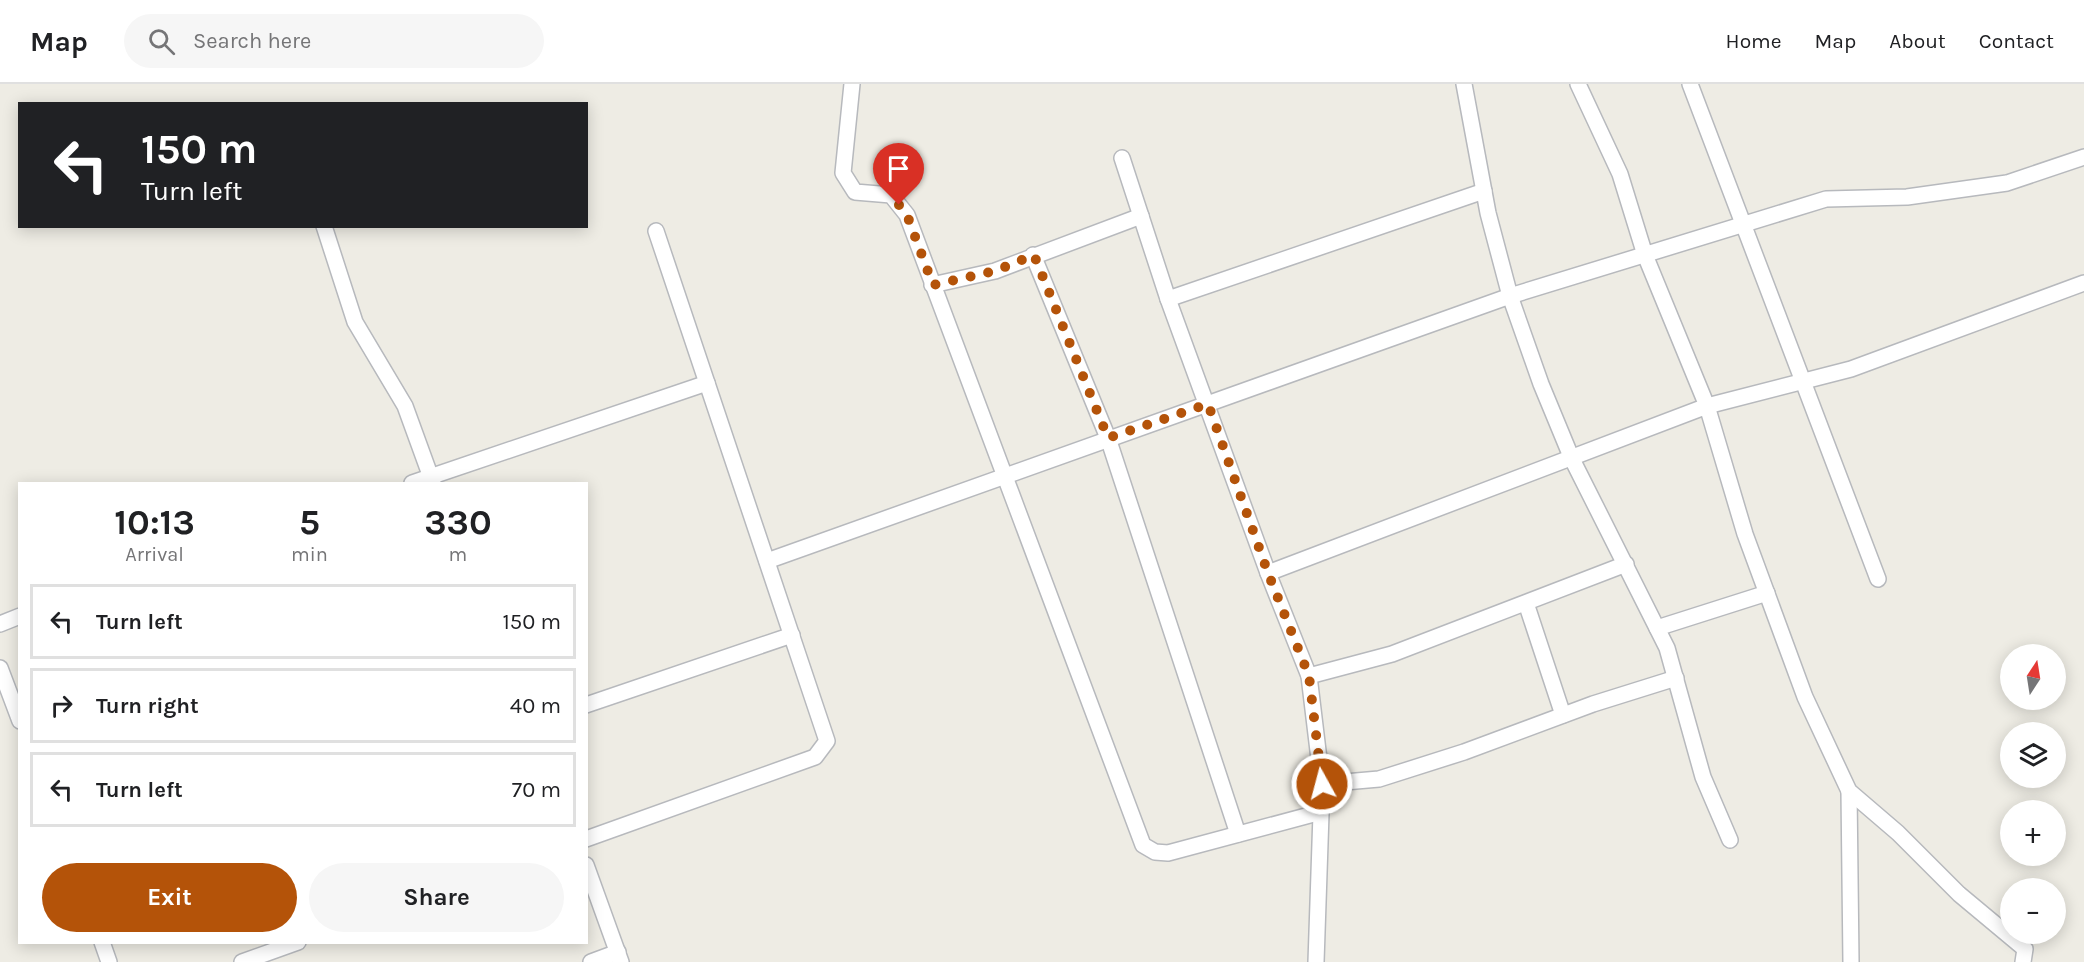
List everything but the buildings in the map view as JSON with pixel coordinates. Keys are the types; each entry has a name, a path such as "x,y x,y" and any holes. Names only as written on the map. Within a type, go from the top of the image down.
{"street":[{"path":"852,84 843,173 855,192 891,195 907,215 1143,845 1161,854 1320,812"},
{"path":"1464,84 1484,191 1510,296 1541,384 1572,459 1667,648 1703,777 1730,840"},
{"path":"1578,84 1620,174 1645,255 1707,406 1745,534 1805,697 1849,790 1898,833 1959,894 2025,949 2024,962"},
{"path":"1690,84 1878,579"},
{"path":"767,561 1510,296 1826,199 1907,197 2007,183 2084,157"},
{"path":"1122,158 1168,299 1268,573 1309,676 1322,784 1316,962"},
{"path":"1168,299 1484,191"},
{"path":"933,285 995,271 1141,216"},
{"path":"325,228 355,322 405,406 432,480 707,383"},
{"path":"588,837 820,753 827,741 656,231"},
{"path":"1034,255 1108,438 1238,834"},
{"path":"1268,573 1707,406 1851,369 2084,283"},
{"path":"1309,676 1392,654 1626,564"},
{"path":"1657,627 1767,593"},
{"path":"1526,603 1563,715"},
{"path":"0,624 18,617"},
{"path":"588,704 792,635"},
{"path":"0,668 18,716"},
{"path":"1322,784 1379,779 1464,752 1563,715 1676,678"},
{"path":"1849,790 1851,962"},
{"path":"588,870 620,957 591,962"},
{"path":"103,944 109,962"},
{"path":"252,960 293,944"}],"route":[{"path":"899,205 907,215 933,285 995,271 1034,255 1108,438 1208,404 1268,573 1309,676 1322,784"}]}
